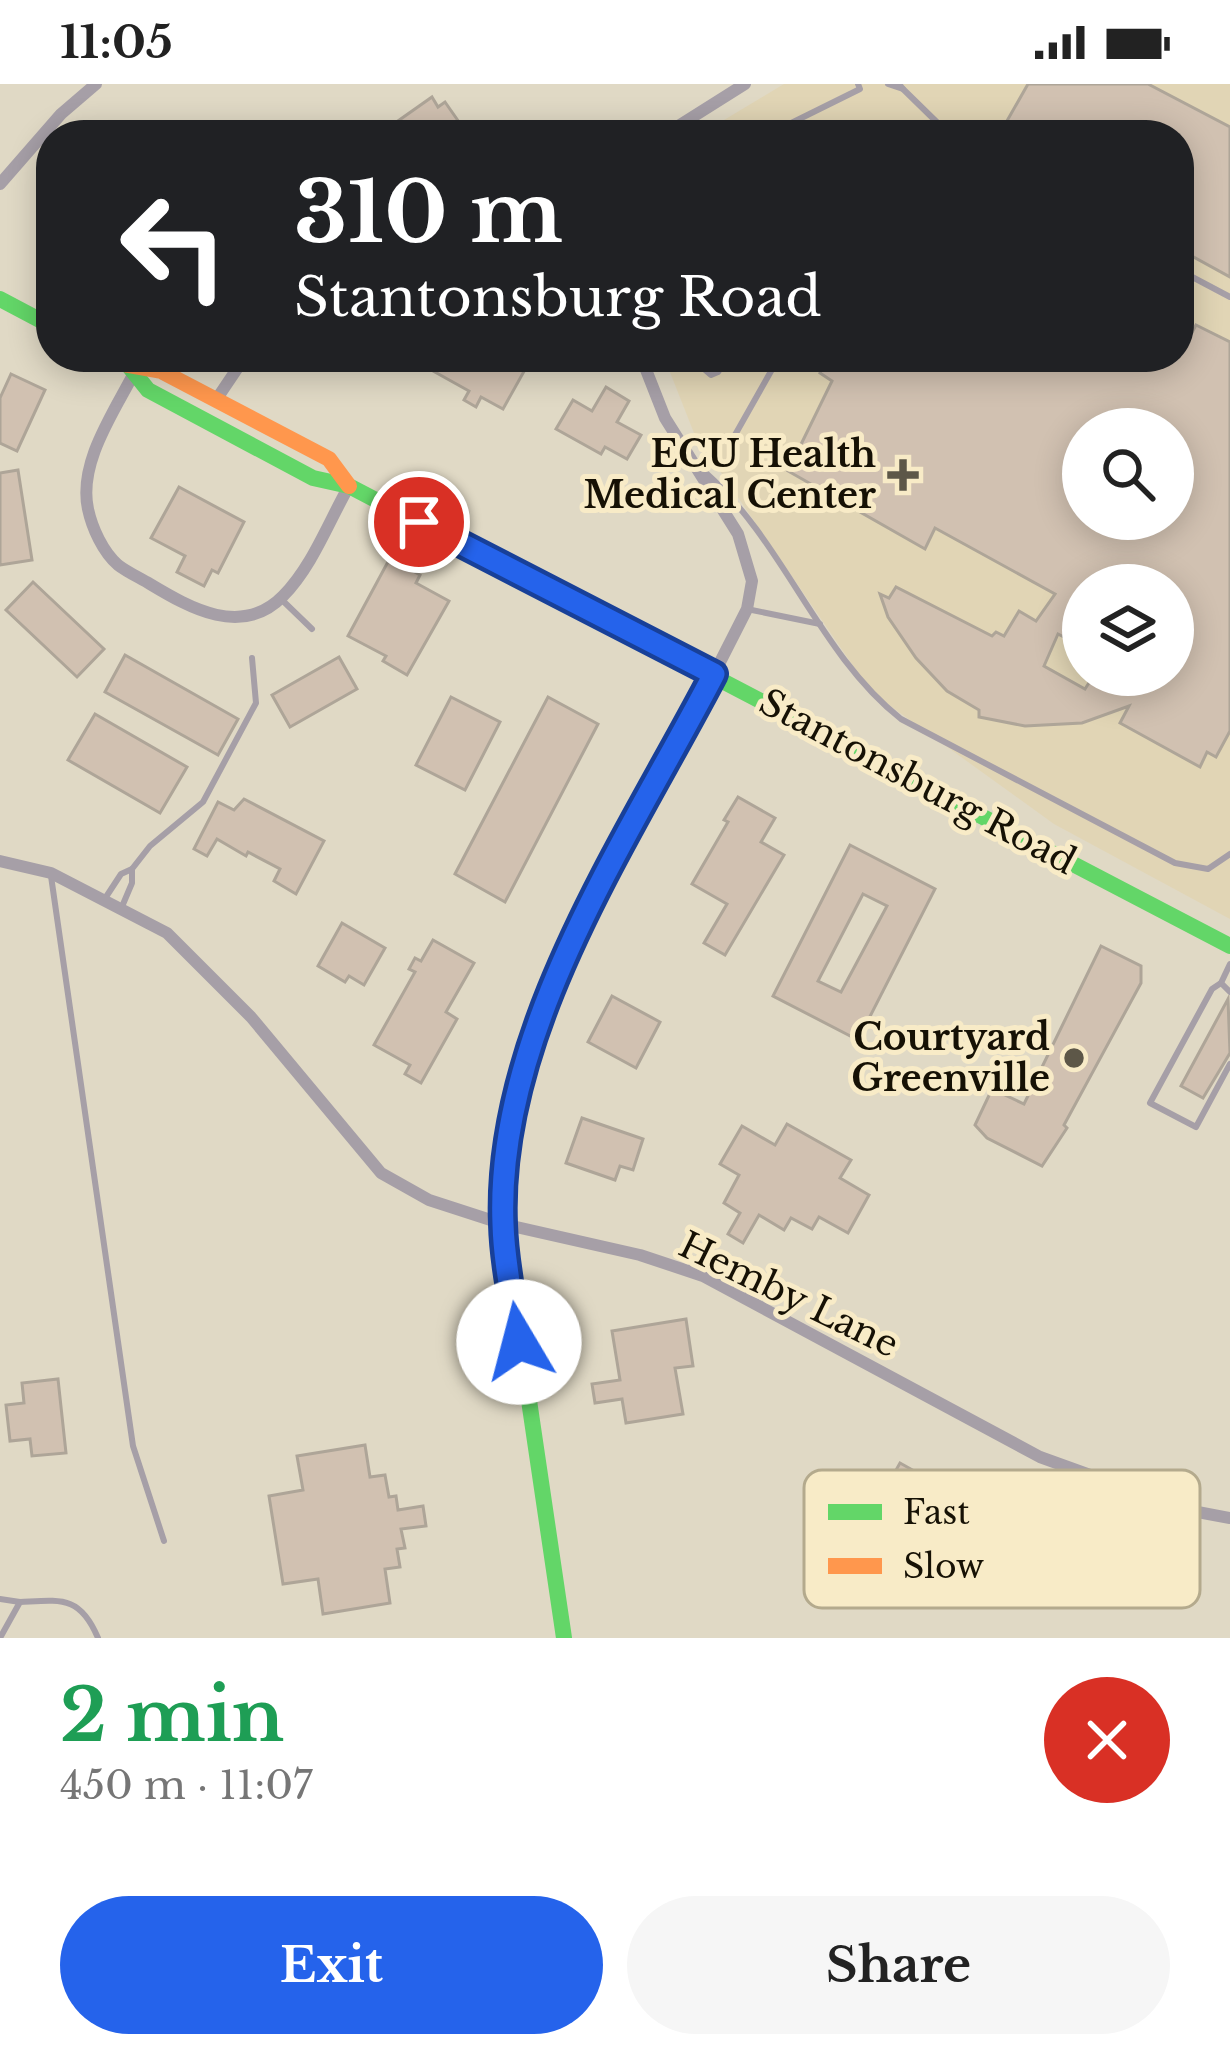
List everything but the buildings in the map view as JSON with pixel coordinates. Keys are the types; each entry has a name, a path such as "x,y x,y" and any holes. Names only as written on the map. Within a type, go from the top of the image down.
{"main road":[{"path":"0,299 36,318"},
{"name":"Stantonsburg Road","path":"131,372 148,390 313,478 349,486 1230,946"},
{"name":"Stantonsburg Road","path":"163,372 329,459 349,486"},
{"path":"564,1638 503,1224 507,1154 524,1062 582,925 714,674"}],"street":[{"path":"56,120 96,84"},
{"path":"687,120 745,84"},
{"path":"0,184 36,143"},
{"path":"123,372 92,458 86,506 98,539 118,564 210,616 246,616 281,599 304,568 349,486"},
{"path":"216,400 234,372"},
{"path":"647,372 665,418 738,534 752,581 747,609 714,674"},
{"name":"Hemby Lane","path":"0,861 51,873 167,933 224,987 381,1173 429,1200 503,1224 703,1276 1040,1457 1076,1470"},
{"name":"Hemby Lane","path":"1200,1512 1230,1518"}],"lane":[{"path":"888,84 901,87 935,120"},
{"path":"796,120 859,87"},
{"path":"1194,279 1230,297"},
{"path":"731,442 771,372"},
{"path":"690,459 727,492 876,699 924,734 1175,863 1208,869 1230,854"},
{"path":"281,599 312,628"},
{"path":"747,609 820,624"},
{"path":"104,900 121,874 133,868 150,845 203,802 256,704 252,658"},
{"path":"121,909 133,868"},
{"path":"51,873 133,1446 164,1541"},
{"path":"1230,964 1150,1103 1196,1126 1230,1064"},
{"path":"1221,983 1230,992"},
{"path":"0,1599 63,1600 89,1616 98,1638"},
{"path":"0,1638 20,1602"}],"shaded area":[{"name":"ECU Health Medical Center","path":"784,84 1230,84 1230,919 1054,824 871,692 694,433 670,372 1194,372 1194,120 724,120"}],"traffic: fast":[{"path":"0,299 36,318"},
{"path":"134,372 148,390 313,478 349,486 1230,946"},
{"path":"564,1638 503,1224 512,1115 524,1062 557,977 714,674"}],"traffic: slow":[{"path":"163,372 329,459 349,486"}],"place":[{"name":"ECU Health Medical Center","path":"903,475"},
{"name":"Courtyard Greenville","path":"1074,1058"}],"route":[{"path":"419,522 714,674 557,976 524,1062 504,1173 503,1224 519,1342"}]}
